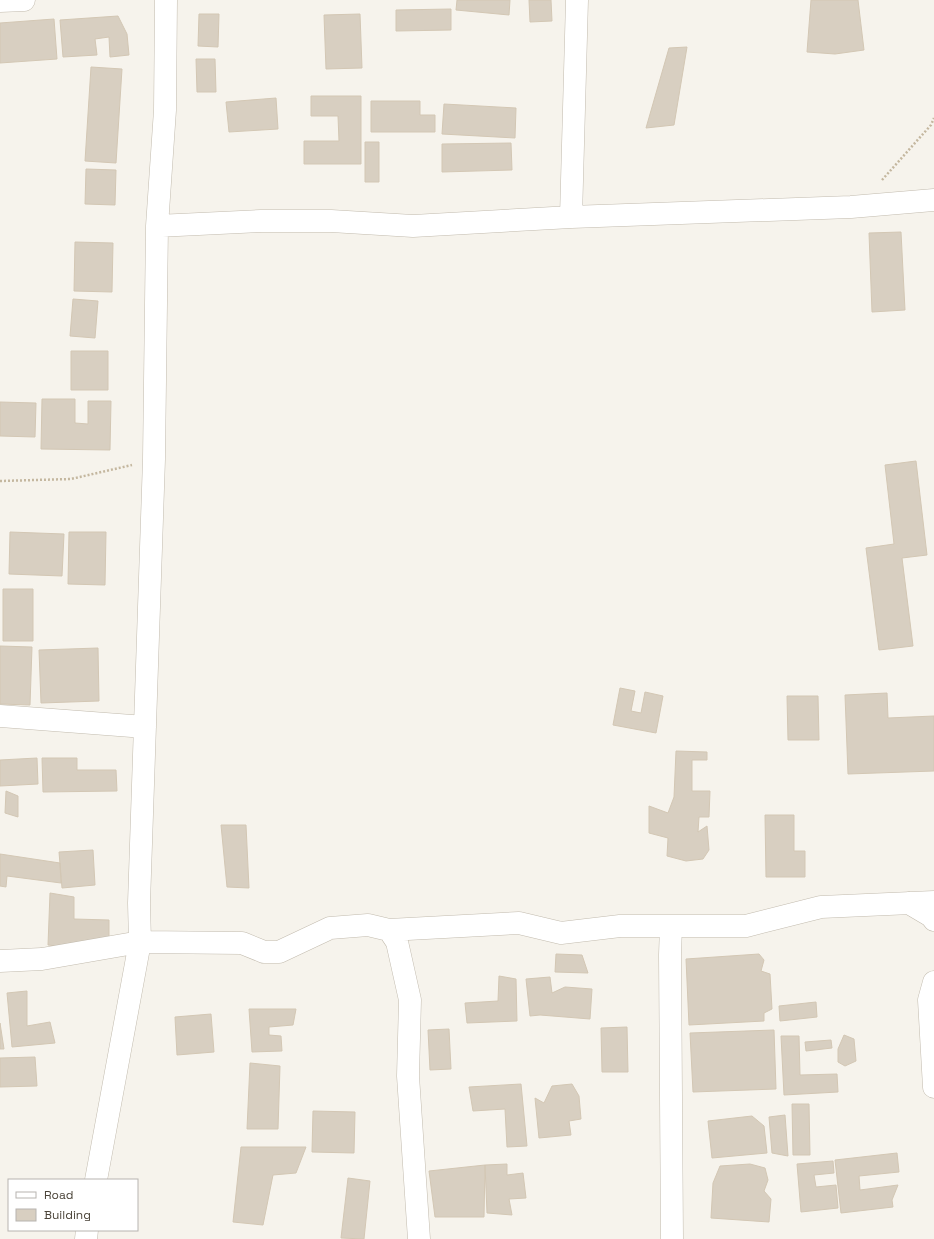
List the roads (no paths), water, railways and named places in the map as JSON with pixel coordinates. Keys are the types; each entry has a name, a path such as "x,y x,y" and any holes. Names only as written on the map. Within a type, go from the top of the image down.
{"street":[{"path":"0,1 24,0"},
{"path":"96,1179 140,942 139,903 154,459 157,226 165,110 166,0"},
{"path":"571,217 577,0"},
{"path":"157,226 276,221 331,221 413,226 571,217 851,207 934,200"},
{"path":"0,716 145,727"},
{"path":"0,961 42,959 140,942 242,943 264,952 279,952 330,928 368,925 389,930 519,923 561,933 620,926 746,926 821,907 934,902"},
{"path":"909,903 931,916 934,920"},
{"path":"671,926 672,1239"},
{"path":"389,930 397,942 410,1000 408,1076 419,1239"},
{"path":"934,982 929,1000 934,1087"}]}
